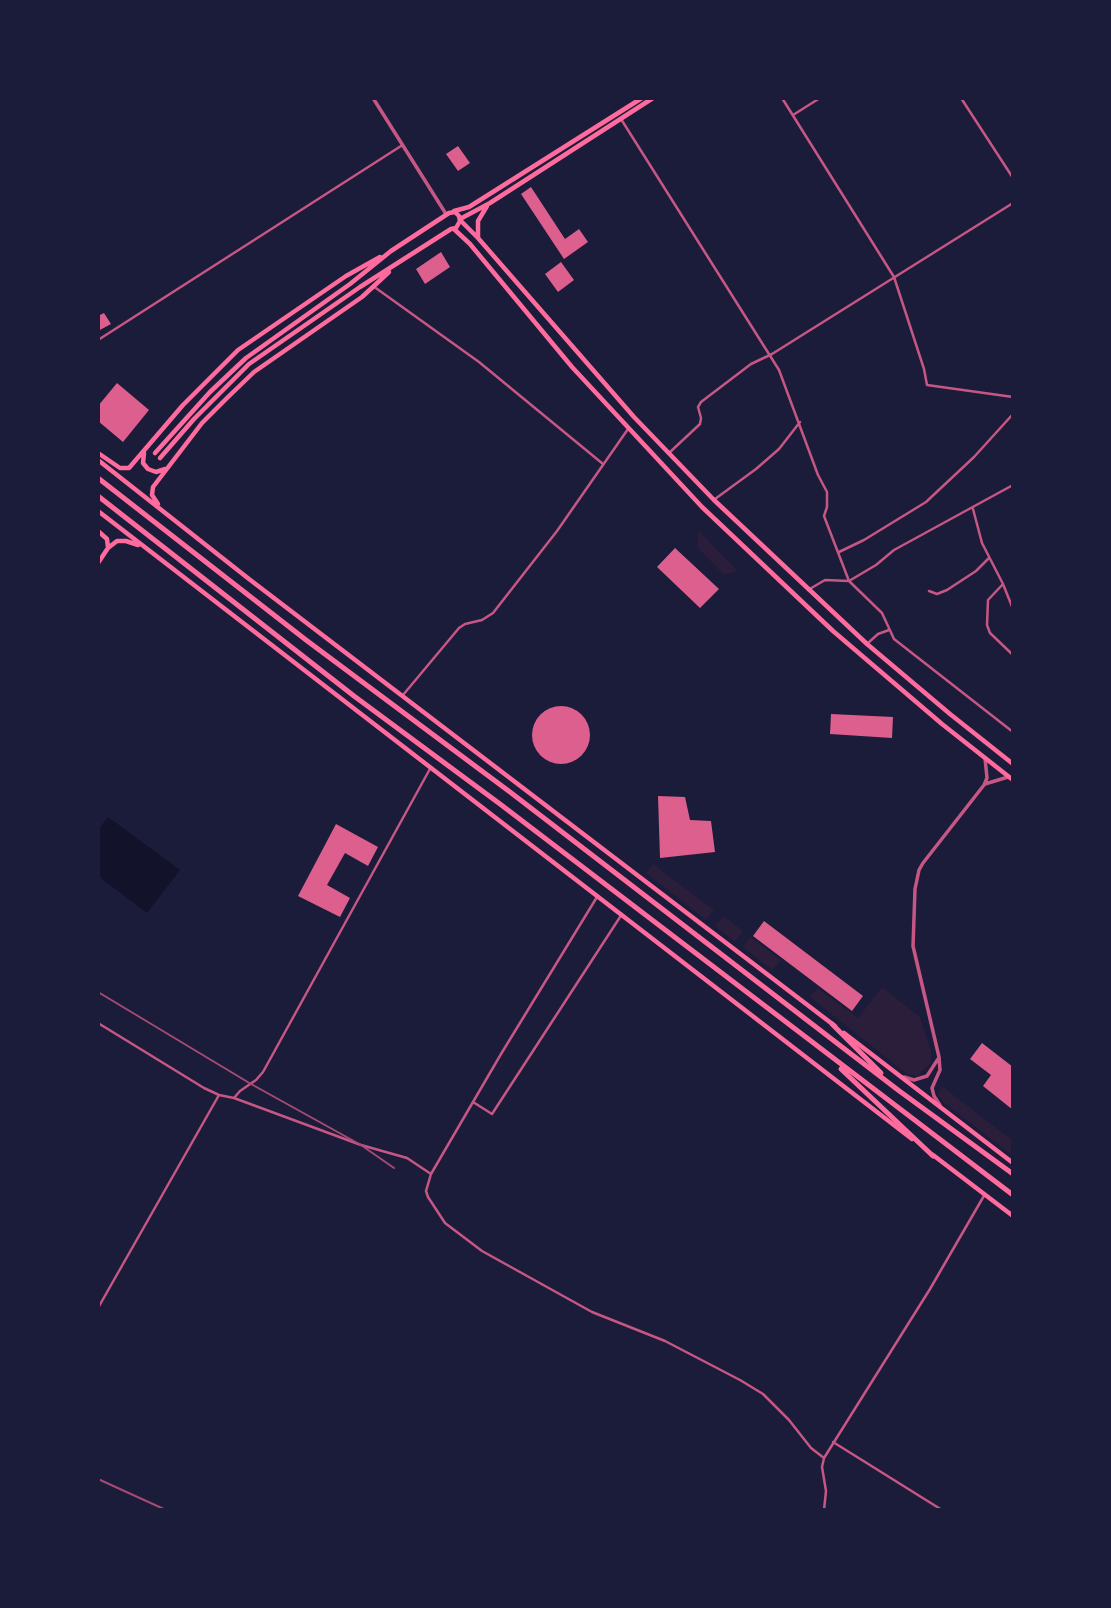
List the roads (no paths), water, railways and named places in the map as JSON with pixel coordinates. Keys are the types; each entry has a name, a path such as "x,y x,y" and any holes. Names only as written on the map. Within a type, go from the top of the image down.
{"highway":[{"path":"98,478 306,640 510,792 898,1090 1013,1174"},
{"path":"98,496 354,696 1013,1195"},
{"path":"832,1024 898,1090"},
{"path":"821,1050 933,1156"}],"main road":[{"path":"98,453 123,469 131,466 223,362 238,350 346,276 448,214 472,205 642,98"},
{"path":"160,458 194,419 249,364 452,229 460,220 653,98"},
{"path":"478,238 479,217 490,203"},
{"path":"448,214 457,214 581,359 714,500 867,644 1013,764"},
{"path":"448,214 444,224 470,244 572,367 702,507 833,631 942,724 1011,778"},
{"path":"155,453 210,392 246,358 350,284 391,251"},
{"path":"166,513 151,492 167,467 202,424 254,372 362,297 399,263"},
{"path":"572,367 581,359"},
{"path":"146,449 143,458 148,469 156,472 167,467"},
{"path":"98,460 1013,1163"},
{"path":"98,511 1013,1216"},
{"path":"98,531 107,539 108,548"},
{"path":"98,563 108,548 122,540 145,548"},
{"path":"942,724 950,714"}],"street":[{"path":"373,98 448,214"},
{"path":"782,98 894,277 927,385 1013,397"},
{"path":"793,116 820,98"},
{"path":"961,98 1013,178"},
{"path":"621,119 772,354 827,492 824,516 849,581 882,612 894,639 1013,733"},
{"path":"98,340 403,145"},
{"path":"669,453 700,424 698,407 701,402 751,364 772,354 1013,202"},
{"path":"373,286 478,362 603,464"},
{"path":"839,552 926,502 974,457 1013,414"},
{"path":"714,500 757,469 779,449 800,422"},
{"path":"403,695 459,628 493,613 557,531 628,429"},
{"path":"808,590 825,579 849,581 904,545 1013,485"},
{"path":"973,509 982,543 1013,609"},
{"path":"929,591 937,594 947,590 976,571 989,558"},
{"path":"1003,584 988,600 987,625 990,632 1013,655"},
{"path":"867,644 878,634 889,630"},
{"path":"946,1112 932,1092 940,1070 939,1057 913,946 917,879 928,856 984,785 987,778 985,757"},
{"path":"234,1098 263,1072 431,767"},
{"path":"984,785 1011,778"},
{"path":"598,896 431,1174 427,1185 428,1197 445,1223 467,1242 593,1312 665,1341 740,1380 773,1402 811,1448 824,1458"},
{"path":"473,1102 492,1114 622,914"},
{"path":"98,1023 219,1095 234,1098 361,1145 407,1158 431,1174"},
{"path":"897,1074 914,1080 922,1078 931,1072 939,1057"},
{"path":"98,1308 219,1095"},
{"path":"824,1510 824,1458 930,1289 985,1194"},
{"path":"834,1442 942,1510"}],"railway":[{"path":"98,992 251,1084 361,1145 394,1168"},
{"path":"98,1479 166,1510"}]}
